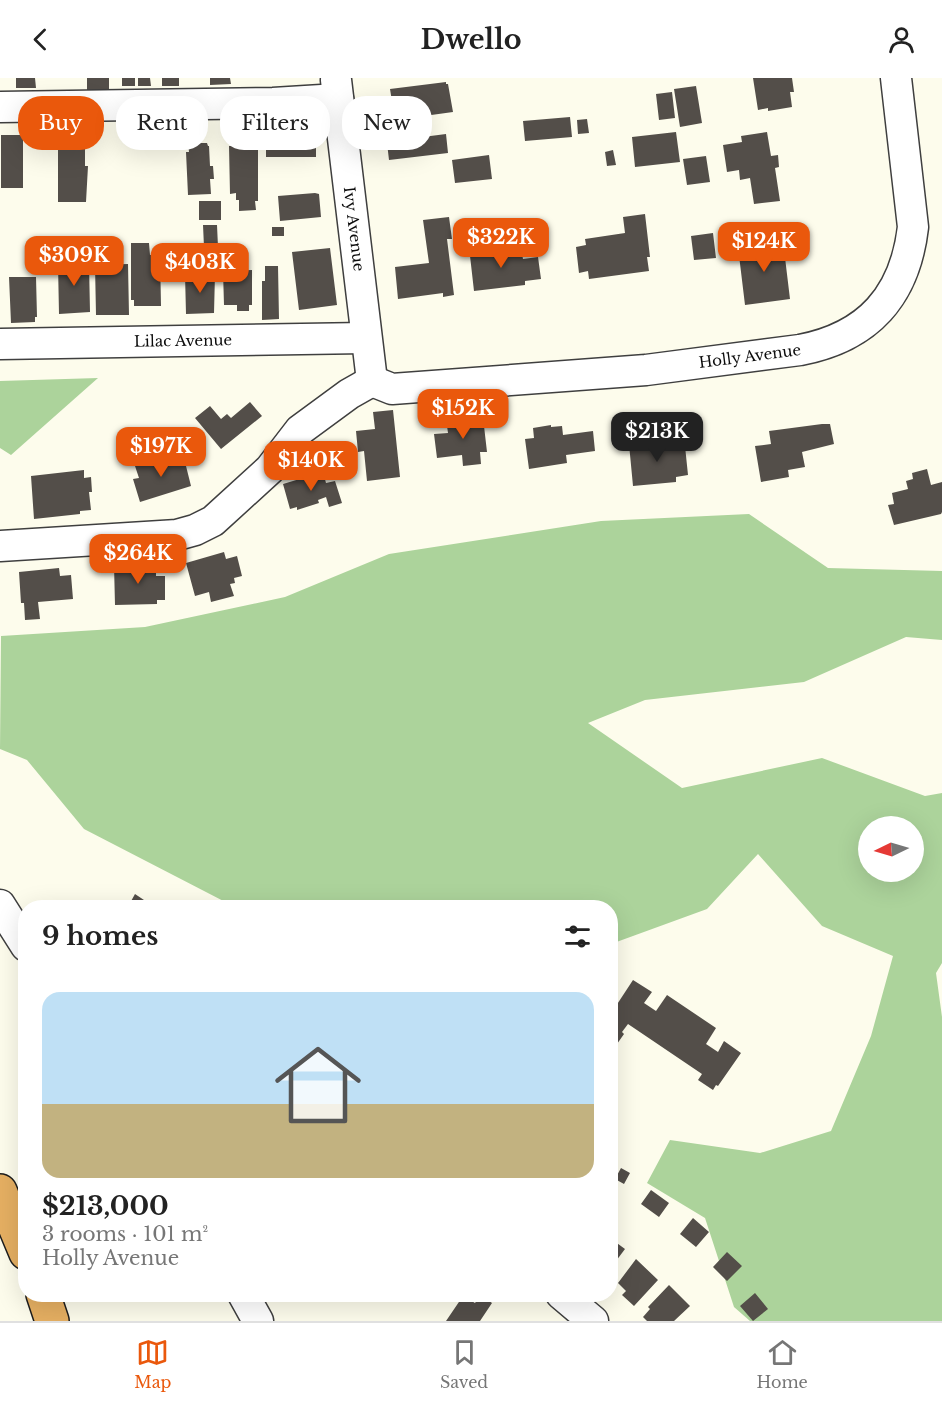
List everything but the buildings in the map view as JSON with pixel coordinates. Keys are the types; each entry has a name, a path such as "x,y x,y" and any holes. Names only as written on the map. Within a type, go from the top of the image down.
{"highway":[{"path":"0,1191 18,1234"},
{"path":"46,1302 52,1321"}],"street":[{"name":"Holly Avenue","path":"372,381 392,389 646,370 800,350 821,346 851,333 883,306 896,288 905,269 910,248 913,227 896,78"},
{"name":"Ivy Avenue","path":"337,88 354,222 365,338 372,381"},
{"path":"0,107 273,103 337,88"},
{"name":"Lilac Avenue","path":"0,344 365,338"},
{"path":"0,546 177,535 195,530 213,521 270,469 300,430 349,394 372,381"},
{"path":"0,905 18,933"},
{"path":"247,1302 258,1321"},
{"path":"570,1302 593,1321"}],"green space":[{"path":"98,378 11,455 0,448 0,381"},
{"path":"749,514 828,568 942,571 942,640 906,637 804,682 645,700 588,723 682,788 822,758 925,796 942,793 942,963 936,973 942,1017 942,1321 750,1321 734,1307 705,1218 647,1183 670,1140 760,1153 831,1131 871,1036 893,956 822,926 758,854 707,909 618,941 618,900 221,900 84,829 27,760 0,749 1,636 145,627 285,597 389,554 601,521"}]}
